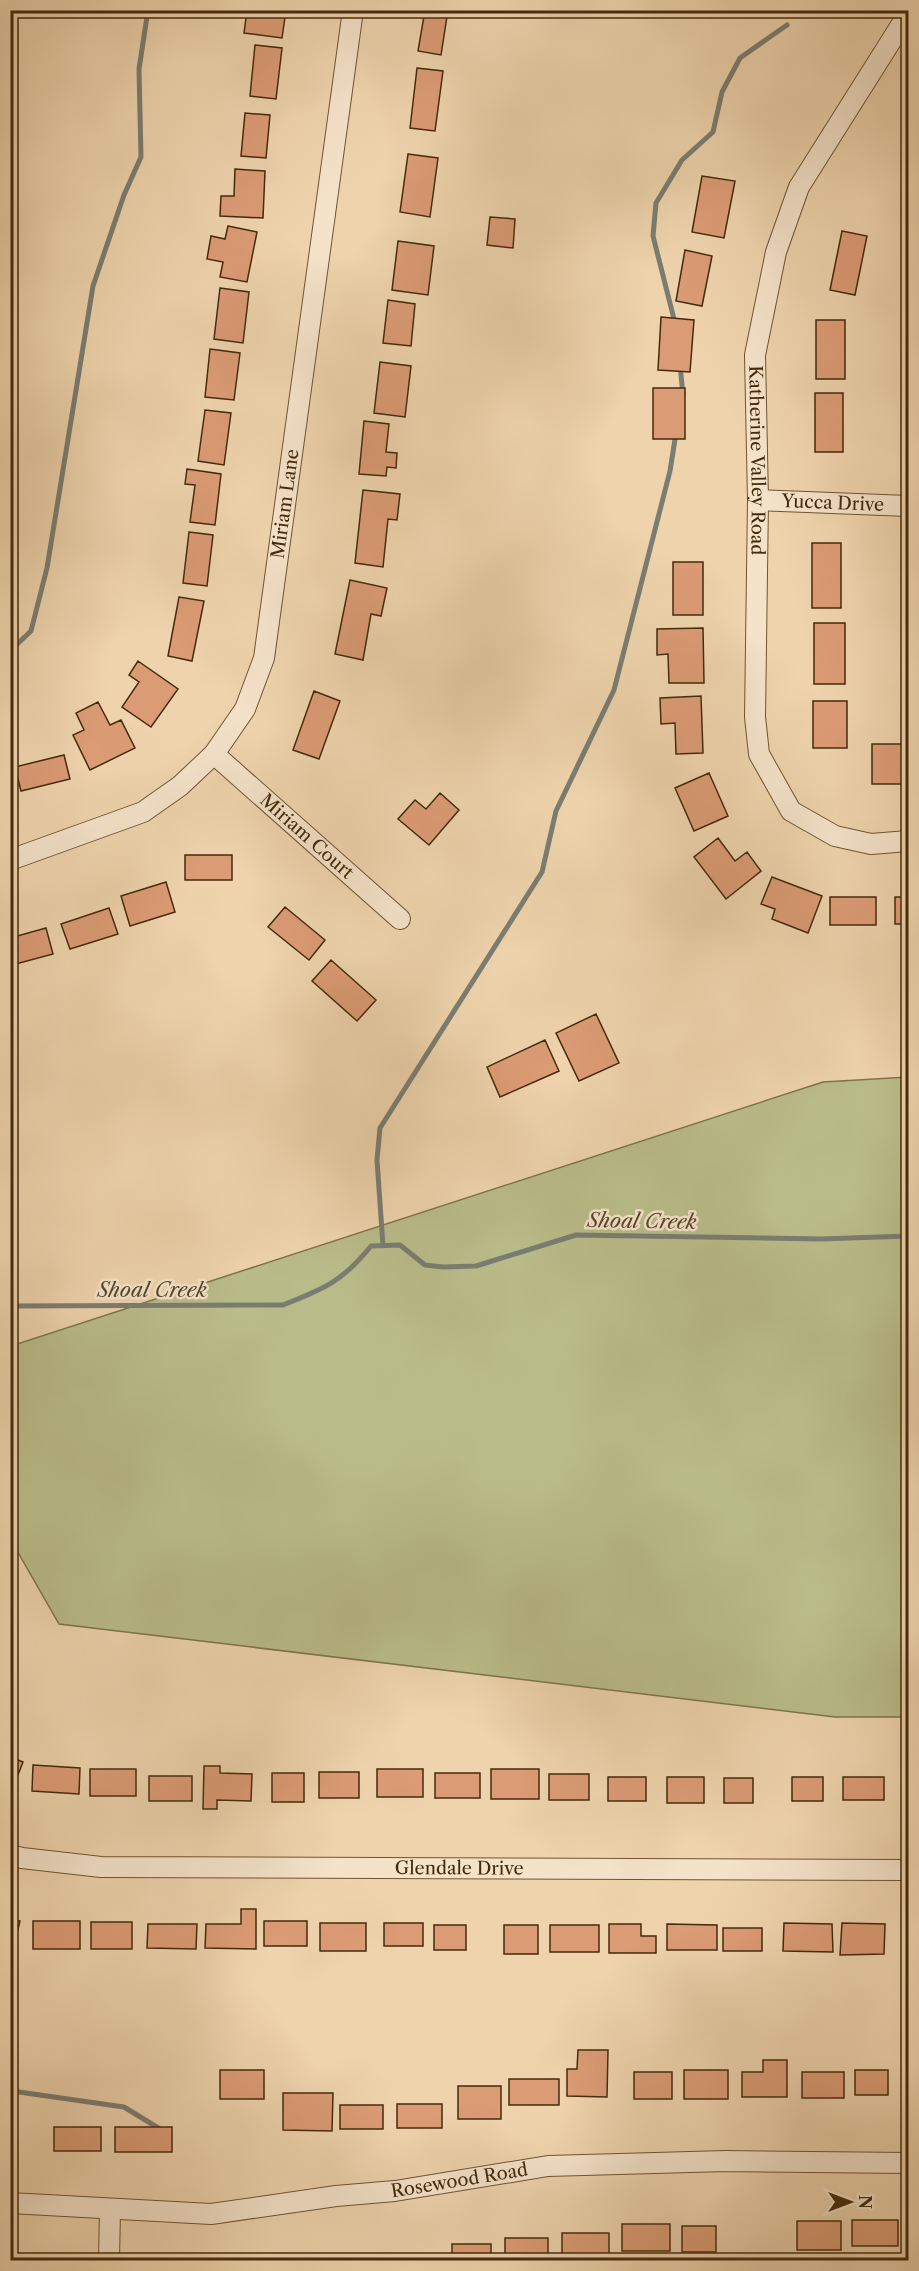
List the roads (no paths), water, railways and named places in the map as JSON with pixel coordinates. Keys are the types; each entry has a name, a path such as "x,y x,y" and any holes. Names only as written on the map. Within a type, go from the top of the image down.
{"street":[{"name":"Miriam Lane","path":"10,860 143,813 180,786 214,754 245,709 264,658 352,10"},
{"name":"Katherine Valley Road","path":"909,14 799,187 776,252 755,355 758,500 755,717 759,754 791,810 835,836 871,844 909,841"},
{"name":"Yucca Drive","path":"758,500 909,506"},
{"name":"Miriam Court","path":"214,754 400,919"},
{"name":"Glendale Drive","path":"10,1855 101,1867 909,1870"},
{"name":"Rosewood Road","path":"10,2203 211,2214 336,2196 395,2191 548,2166 726,2161 909,2163"},
{"path":"109,2260 110,2209"}],"waterway":[{"path":"10,651 31,631 47,568 93,286 124,195 141,157 139,69 148,10"},
{"path":"675,323 653,236 656,203 682,160 713,132 722,92 740,58 787,25"},
{"path":"680,365 683,395"},
{"path":"383,1246 377,1160 380,1128 542,872 556,811 614,690 670,471 676,433"},
{"name":"Shoal Creek","path":"10,1306 283,1305 332,1283 351,1268 371,1246 400,1245 425,1265 443,1267 476,1266 576,1235 821,1239 908,1236"},
{"path":"10,2086 19,2092 124,2107 160,2129"}]}
